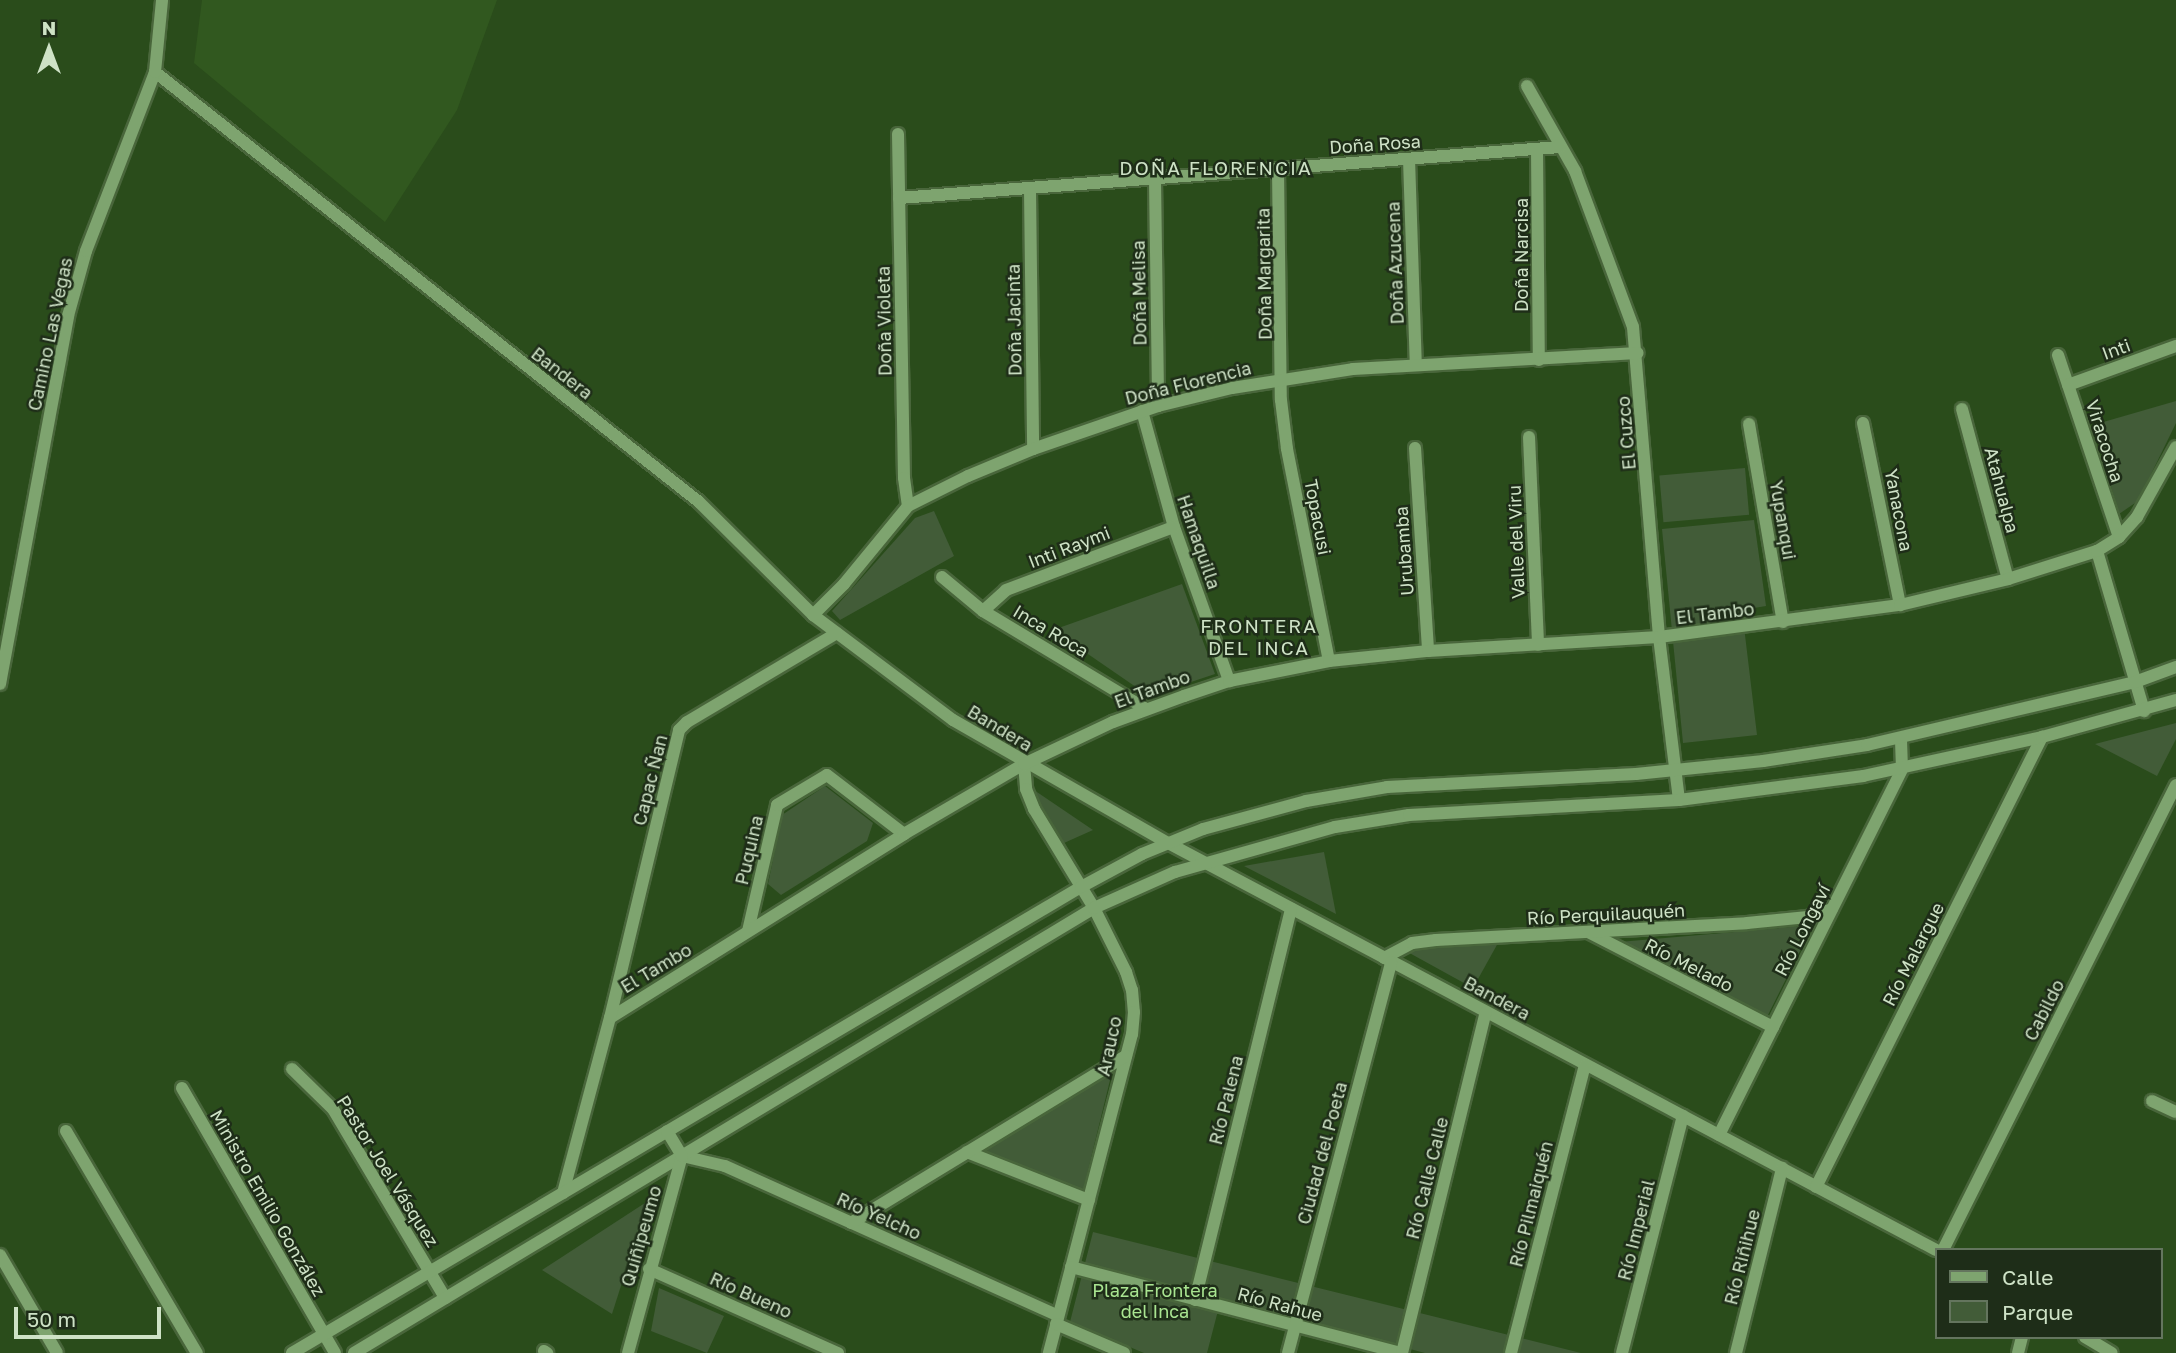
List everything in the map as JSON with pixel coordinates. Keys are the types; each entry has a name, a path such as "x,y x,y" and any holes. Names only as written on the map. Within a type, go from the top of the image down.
{"street":[{"name":"Camino Las Vegas","path":"0,684 75,285 155,72 162,0"},
{"name":"Bandera","path":"155,72 699,502 813,615 932,706 1024,764 1167,843 1934,1249"},
{"name":"El Cuzco","path":"1527,86 1575,171 1625,301 1638,354 1659,637 1679,800"},
{"name":"Doña Violeta","path":"898,134 904,478 908,506"},
{"name":"Doña Rosa","path":"899,198 1030,190 1560,147"},
{"name":"Doña Narcisa","path":"1537,150 1539,360"},
{"name":"Doña Azucena","path":"1409,159 1416,365"},
{"name":"Doña Margarita","path":"1278,169 1283,378"},
{"name":"Doña Melisa","path":"1155,180 1158,406"},
{"name":"Doña Jacinta","path":"1030,190 1033,449"},
{"name":"Inti","path":"2068,385 2176,346"},
{"name":"Doña Florencia","path":"813,615 844,584 908,506 968,476 1033,449 1142,411 1283,378 1416,365 1638,354"},
{"name":"Viracocha","path":"2058,355 2119,537"},
{"name":"Topacusi","path":"1283,378 1281,400 1287,449 1329,661"},
{"name":"Atahualpa","path":"1962,409 2008,579"},
{"name":"Hamaquilla","path":"1142,411 1174,527 1229,681"},
{"name":"Yanacona","path":"1863,423 1900,605"},
{"name":"Yupanqui","path":"1749,424 1783,622"},
{"name":"Valle del Viru","path":"1530,438 1538,645"},
{"name":"El Tambo","path":"610,1018 904,834 1024,764 1146,709 1229,681 1329,661 1428,651 1659,637 1900,605 2008,579 2097,551 2119,537 2137,517 2176,447"},
{"name":"Urubamba","path":"1415,448 1428,651"},
{"name":"Inti Raymi","path":"983,611 1006,590 1174,527"},
{"path":"2097,551 2144,711"},
{"name":"Inca Roca","path":"942,577 983,611 1146,709"},
{"name":"Capac Ñan","path":"610,1018 680,730 687,722 837,633"},
{"path":"292,1353 1081,887 1167,843 1271,809 1387,787 1675,771 1788,758 1900,738 2135,682 2176,667"},
{"path":"354,1353 1094,908 1145,883 1204,862 1335,827 1409,815 1679,800 1796,787 1902,769 2042,737 2176,700"},
{"name":"Río Malargue","path":"1816,1187 2042,737"},
{"path":"1900,738 1902,769"},
{"name":"Arauco","path":"1024,764 1026,789 1034,809 1094,908 1132,990 1134,1012 1126,1056 1049,1353"},
{"name":"Río Longaví","path":"1719,1135 1902,769"},
{"name":"Puquina","path":"748,931 777,804 827,775 904,834"},
{"name":"Cabildo","path":"1944,1248 2176,785"},
{"name":"Río Palena","path":"1195,1300 1292,909"},
{"name":"Río Perquilauquén","path":"1387,960 1400,948 1424,942 1747,923 1808,916 1832,909"},
{"name":"Río Melado","path":"1590,933 1773,1027"},
{"name":"Ciudad del Poeta","path":"1288,1353 1387,960"},
{"name":"Río Calle Calle","path":"1401,1353 1486,1012"},
{"path":"563,1193 610,1018"},
{"path":"851,1223 1126,1056"},
{"name":"Río Pilmaiquén","path":"1511,1353 1585,1065"},
{"name":"Pastor Joel Vásquez","path":"292,1069 333,1109 445,1298"},
{"name":"Ministro Emilio González","path":"181,1088 335,1353"},
{"path":"2152,1101 2176,1112"},
{"name":"Río Imperial","path":"1622,1353 1683,1116"},
{"path":"66,1131 197,1353"},
{"path":"667,1131 682,1156"},
{"path":"967,1152 1088,1200"},
{"name":"Río Yelcho","path":"682,1156 725,1166 1124,1353"},
{"name":"Quiñipeumo","path":"628,1353 682,1156"},
{"name":"Río Riñihue","path":"1736,1353 1782,1168"},
{"path":"0,1255 57,1353"},
{"name":"Río Rahue","path":"1071,1267 1401,1353"},
{"name":"Río Bueno","path":"649,1269 838,1353"},
{"path":"2088,1339 2112,1353"}],"shaded area":[{"path":"202,0 497,0 457,110 385,222 194,63"}],"green space":[{"path":"2176,401 2176,423 2138,501 2119,514 2093,425"},
{"path":"1745,468 1749,515 1663,522 1659,475"},
{"path":"934,511 954,556 840,620 832,611 915,518"},
{"path":"1754,520 1766,606 1742,610 1757,735 1683,743 1662,529"},
{"path":"1182,584 1215,674 1149,696 1053,630"},
{"path":"2176,723 2176,739 2157,776 2095,744"},
{"path":"825,786 873,823 867,841 781,895 768,884 782,815"},
{"path":"1031,788 1093,830 1064,843"},
{"path":"1324,852 1336,914 1244,866"},
{"path":"1813,925 1767,1017 1619,942"},
{"path":"1498,943 1473,988 1404,950"},
{"path":"1112,1072 1083,1191 981,1150"},
{"path":"648,1201 612,1314 542,1270"},
{"name":"Plaza Frontera del Inca","path":"1093,1232 1581,1353 1425,1353 1221,1299 1207,1353 1144,1353 1070,1322"},
{"path":"659,1288 724,1316 707,1353 651,1331"}],"district":[{"name":"DOÑA FLORENCIA","path":"1216,168"},
{"name":"FRONTERA DEL INCA","path":"1259,637"}]}
